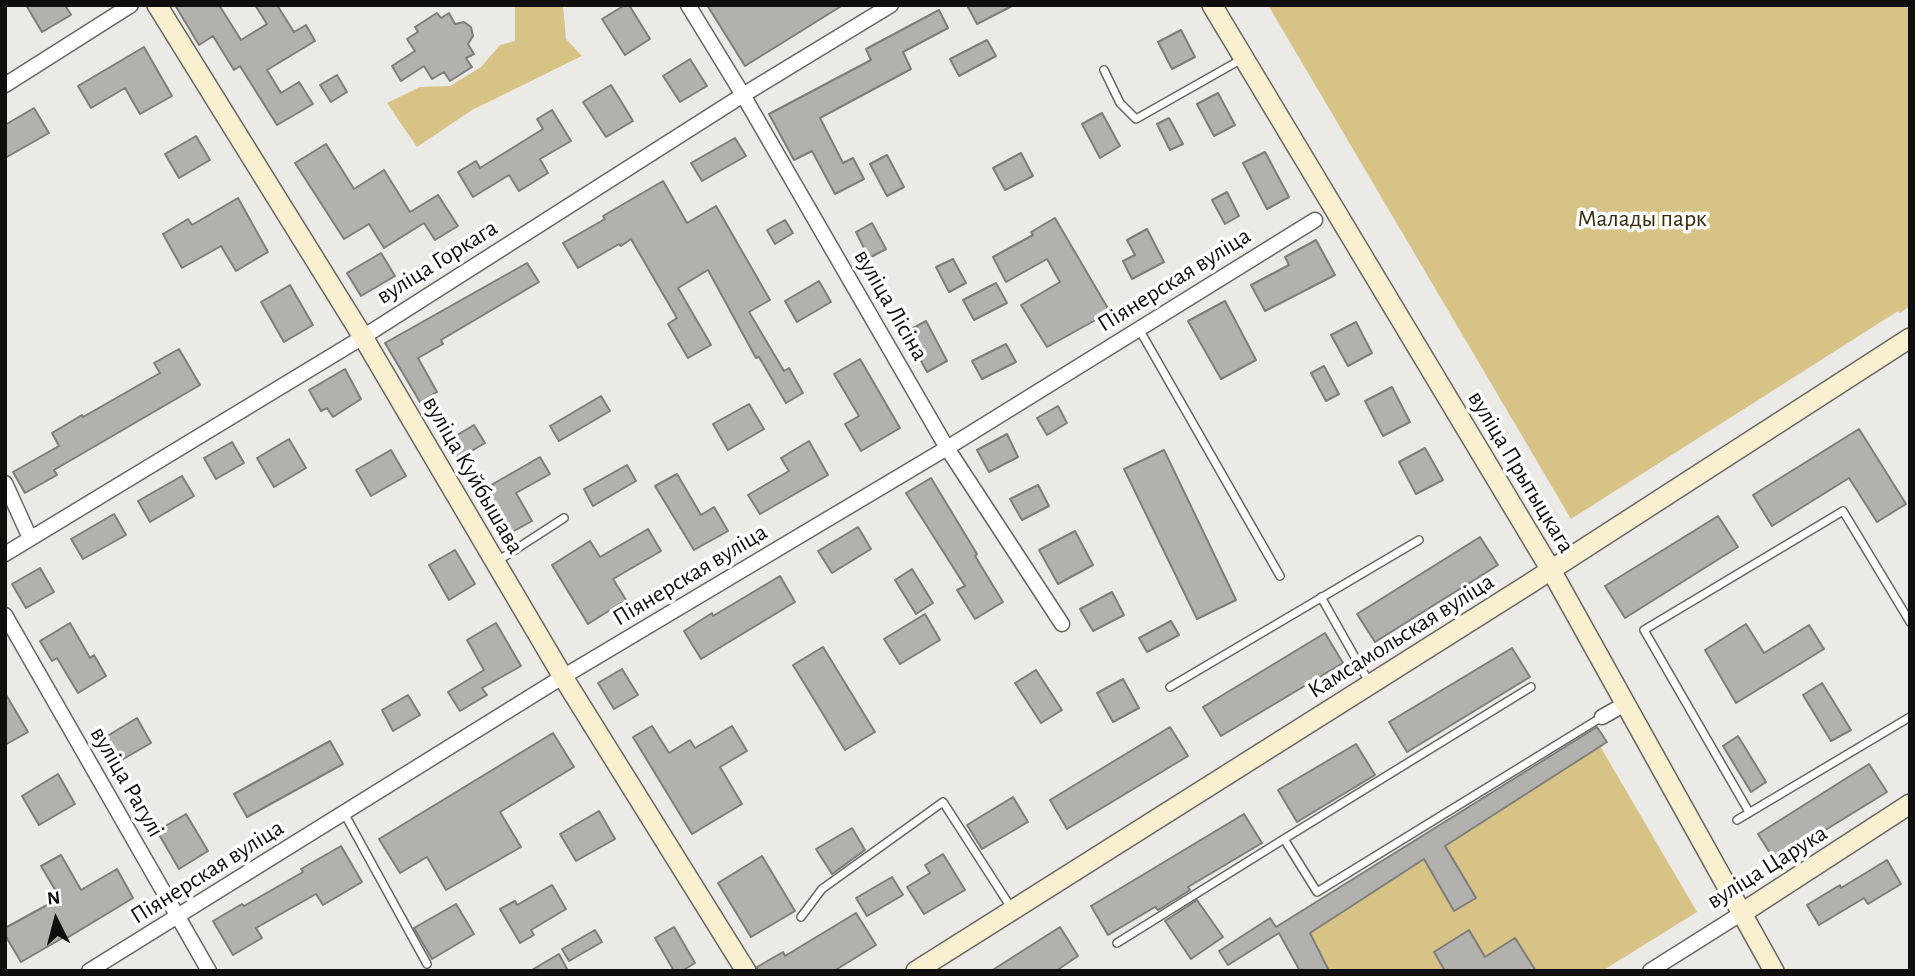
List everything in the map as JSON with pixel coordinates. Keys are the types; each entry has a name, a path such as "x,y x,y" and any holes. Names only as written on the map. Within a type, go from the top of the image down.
{"main road":[{"name":"вуліца Куйбышава","path":"157,5 363,337 563,677 746,971"},
{"name":"вуліца Прытыцкага","path":"1212,5 1551,570 1774,971"},
{"name":"Камсамольская вуліца","path":"916,971 1551,570 1910,338"},
{"name":"вуліца Царука","path":"1742,913 1910,804"}],"street":[{"path":"5,85 131,5"},
{"name":"вуліца Лісіна","path":"688,5 947,447 1062,624"},
{"name":"вуліца Горкага","path":"5,554 363,337 743,95 891,5"},
{"name":"Піянерская вуліца","path":"89,971 563,677 947,447 1315,220"},
{"path":"5,483 30,538"},
{"name":"вуліца Рагулі","path":"5,615 209,971"},
{"path":"1602,717 1625,704"},
{"name":"вуліца Царука","path":"1650,971 1742,913"}],"lane":[{"path":"1104,70 1120,103 1136,120 1242,58"},
{"path":"1139,329 1280,576"},
{"path":"1749,812 1644,630 1843,511 1910,622"},
{"path":"496,562 564,518"},
{"path":"1170,687 1419,540"},
{"path":"1321,597 1370,684"},
{"path":"1116,943 1531,687"},
{"path":"1284,839 1317,892 1602,717"},
{"path":"1737,820 1910,717"},
{"path":"801,917 822,890 943,802 1013,909"},
{"path":"344,813 427,964"}],"green space":[{"path":"515,5 563,5 566,39 582,56 472,110 417,147 387,103 420,87 450,86 481,67 500,45 515,41"},
{"name":"Малады парк","path":"1268,5 1910,5 1910,306 1900,313 1898,311 1571,519"},
{"path":"1600,746 1697,912 1602,971 1329,971 1310,933"}],"building":[{"path":"26,5 65,5 71,15 42,32"},
{"path":"175,5 219,5 241,40 267,24 255,5 277,5 294,32 306,25 315,41 267,70 281,93 299,82 313,104 277,125 240,66 234,70 213,36 199,45"},
{"path":"629,5 650,39 625,55 602,19"},
{"path":"707,5 843,5 745,66"},
{"path":"967,5 1014,5 977,24"},
{"path":"939,10 948,28 903,52 911,69 820,118 843,163 853,158 864,179 835,194 812,151 794,160 769,114 871,60 866,49"},
{"path":"437,13 441,18 449,13 455,24 464,22 471,27 473,36 468,44 474,54 466,58 472,67 450,81 444,72 432,79 424,66 401,81 392,66 415,51 407,39 418,32 415,27"},
{"path":"1181,30 1195,57 1172,69 1158,42"},
{"path":"987,40 996,56 959,76 950,59"},
{"path":"144,47 172,96 140,114 125,88 91,108 78,86"},
{"path":"690,59 707,86 680,102 663,76"},
{"path":"337,75 347,92 331,102 320,85"},
{"path":"611,85 633,121 606,137 583,102"},
{"path":"1218,93 1235,125 1214,136 1197,104"},
{"path":"34,108 49,133 5,158 5,125"},
{"path":"552,110 571,141 540,159 548,173 519,191 509,175 473,197 458,172 476,161 480,168 543,129 537,119"},
{"path":"1102,113 1120,146 1100,158 1082,124"},
{"path":"1169,118 1183,144 1170,150 1157,124"},
{"path":"196,136 210,160 179,178 165,154"},
{"path":"735,138 746,156 702,181 691,163"},
{"path":"326,144 354,189 384,170 410,212 438,195 458,226 435,240 424,223 384,248 369,224 344,239 295,163"},
{"path":"1265,152 1289,197 1267,209 1243,163"},
{"path":"1021,153 1033,176 1005,190 993,168"},
{"path":"887,155 904,187 887,196 870,164"},
{"path":"663,181 687,223 716,206 770,300 749,312 784,371 789,368 803,393 786,403 759,357 756,358 708,270 678,288 711,345 688,358 668,324 677,318 631,239 578,268 563,243"},
{"path":"1227,192 1239,216 1225,224 1212,200"},
{"path":"238,198 268,252 236,271 221,246 182,268 163,234 188,219 192,225"},
{"path":"1055,218 1110,312 1047,347 1021,305 1060,282 1047,259 1006,282 993,257 1033,235 1031,232"},
{"path":"785,220 793,233 775,244 767,230"},
{"path":"872,223 886,249 869,258 856,232"},
{"path":"1147,229 1164,262 1132,279 1123,261 1135,255 1127,240"},
{"path":"1316,240 1335,275 1265,311 1251,285 1289,265 1285,257"},
{"path":"381,253 395,276 361,296 347,273"},
{"path":"953,259 966,283 949,292 936,267"},
{"path":"527,263 539,282 441,340 443,344 418,358 437,392 420,402 385,343"},
{"path":"819,281 831,302 797,322 785,301"},
{"path":"996,283 1007,303 974,320 963,300"},
{"path":"290,285 313,325 284,342 261,302"},
{"path":"1225,301 1256,360 1221,379 1188,321"},
{"path":"926,321 947,361 927,372 906,332"},
{"path":"1356,322 1372,353 1348,366 1331,335"},
{"path":"1006,344 1016,362 982,379 972,361"},
{"path":"179,349 200,385 54,470 57,475 25,493 13,472 59,446 52,433 160,373 154,363"},
{"path":"860,359 900,428 861,451 845,424 859,416 834,374"},
{"path":"1324,366 1339,394 1326,401 1311,373"},
{"path":"345,369 361,399 333,417 327,408 321,411 309,390"},
{"path":"1392,387 1410,422 1383,436 1365,401"},
{"path":"601,396 610,411 559,441 550,426"},
{"path":"749,404 764,429 728,450 713,424"},
{"path":"1058,406 1067,423 1047,435 1037,418"},
{"path":"474,425 485,443 458,459 447,441"},
{"path":"1859,429 1906,504 1877,522 1849,478 1772,526 1753,495"},
{"path":"1007,434 1018,457 989,472 977,450"},
{"path":"289,439 306,468 274,487 257,458"},
{"path":"809,441 828,475 760,514 748,495 789,471 781,458"},
{"path":"232,442 244,463 216,479 204,458"},
{"path":"1425,448 1443,480 1416,494 1399,462"},
{"path":"391,450 406,476 371,496 356,470"},
{"path":"1164,450 1236,600 1197,619 1124,469"},
{"path":"540,457 550,474 516,493 532,521 505,536 479,492"},
{"path":"627,465 636,481 593,506 584,489"},
{"path":"677,474 701,515 714,507 728,531 694,550 655,486"},
{"path":"182,476 194,496 150,522 138,501"},
{"path":"931,478 1003,602 975,619 957,590 965,586 906,493"},
{"path":"1038,485 1049,506 1022,520 1010,499"},
{"path":"114,514 126,535 83,559 71,539"},
{"path":"1718,516 1738,547 1625,618 1605,586"},
{"path":"858,527 871,549 832,573 818,551"},
{"path":"648,529 661,551 613,579 626,600 588,624 552,565 590,541 600,557"},
{"path":"1075,531 1093,565 1058,584 1039,550"},
{"path":"1480,537 1498,565 1375,642 1357,614"},
{"path":"455,550 475,584 449,600 429,565"},
{"path":"40,568 54,592 26,608 12,584"},
{"path":"912,569 933,603 916,614 895,580"},
{"path":"780,576 795,602 701,659 684,631"},
{"path":"1112,592 1124,615 1093,631 1080,609"},
{"path":"925,614 940,640 900,664 884,639"},
{"path":"1171,621 1179,635 1147,652 1139,638"},
{"path":"70,623 90,658 94,655 106,676 78,693 57,658 52,661 40,641"},
{"path":"496,623 521,666 482,688 487,695 460,711 448,692 484,670 467,640"},
{"path":"1746,624 1764,653 1809,625 1824,649 1736,703 1705,650"},
{"path":"1325,633 1343,663 1221,736 1203,707"},
{"path":"823,647 875,732 845,750 793,665"},
{"path":"1512,648 1530,677 1407,752 1389,722"},
{"path":"622,669 638,695 614,709 598,683"},
{"path":"1036,670 1062,710 1041,723 1015,683"},
{"path":"1123,679 1139,708 1113,722 1097,693"},
{"path":"1822,683 1851,730 1831,741 1803,695"},
{"path":"5,693 28,732 5,745"},
{"path":"408,695 420,715 393,731 382,710"},
{"path":"137,718 151,743 118,762 104,738"},
{"path":"652,726 669,753 690,740 695,748 732,726 747,751 720,767 742,804 692,834 633,737"},
{"path":"1170,727 1188,756 1067,829 1050,800"},
{"path":"1597,727 1607,742 1445,846 1476,898 1454,911 1424,859 1310,933 1329,971 1300,971 1279,933 1228,965 1219,951 1270,918 1276,927"},
{"path":"553,733 574,767 500,812 521,847 446,890 427,857 400,873 379,839"},
{"path":"1738,736 1766,782 1751,792 1723,746"},
{"path":"330,741 343,764 247,817 234,794"},
{"path":"1356,744 1375,775 1297,822 1278,790"},
{"path":"1869,764 1887,792 1775,861 1758,834"},
{"path":"58,774 75,804 39,825 22,796"},
{"path":"1013,797 1028,822 982,849 967,825"},
{"path":"599,811 615,839 576,861 560,834"},
{"path":"186,814 208,851 179,869 157,831"},
{"path":"1244,814 1262,843 1188,887 1190,890 1158,910 1155,907 1108,935 1091,906"},
{"path":"852,828 865,850 832,874 816,849"},
{"path":"341,846 362,882 323,905 316,894 256,928 262,938 233,955 213,921 303,872 301,869"},
{"path":"943,854 965,890 924,914 907,887 930,873 925,865"},
{"path":"61,855 81,890 117,869 133,898 21,962 5,935 5,928 60,898 41,866"},
{"path":"762,856 795,911 751,937 718,883"},
{"path":"1887,860 1901,884 1868,904 1864,898 1819,925 1807,905"},
{"path":"892,877 903,895 867,916 856,898"},
{"path":"552,885 566,909 531,930 534,935 520,943 500,909 515,901 517,905"},
{"path":"1197,900 1223,937 1191,959 1165,921"},
{"path":"456,904 474,934 432,959 414,928"},
{"path":"856,913 876,945 834,971 758,971 757,967 783,952 785,956"},
{"path":"674,927 695,963 682,971 674,971 655,938"},
{"path":"1060,927 1078,956 1056,971 991,971"},
{"path":"595,930 602,942 569,961 562,949"},
{"path":"1469,930 1485,957 1515,938 1536,971 1445,971 1434,952"},
{"path":"559,954 568,971 530,971"}]}
